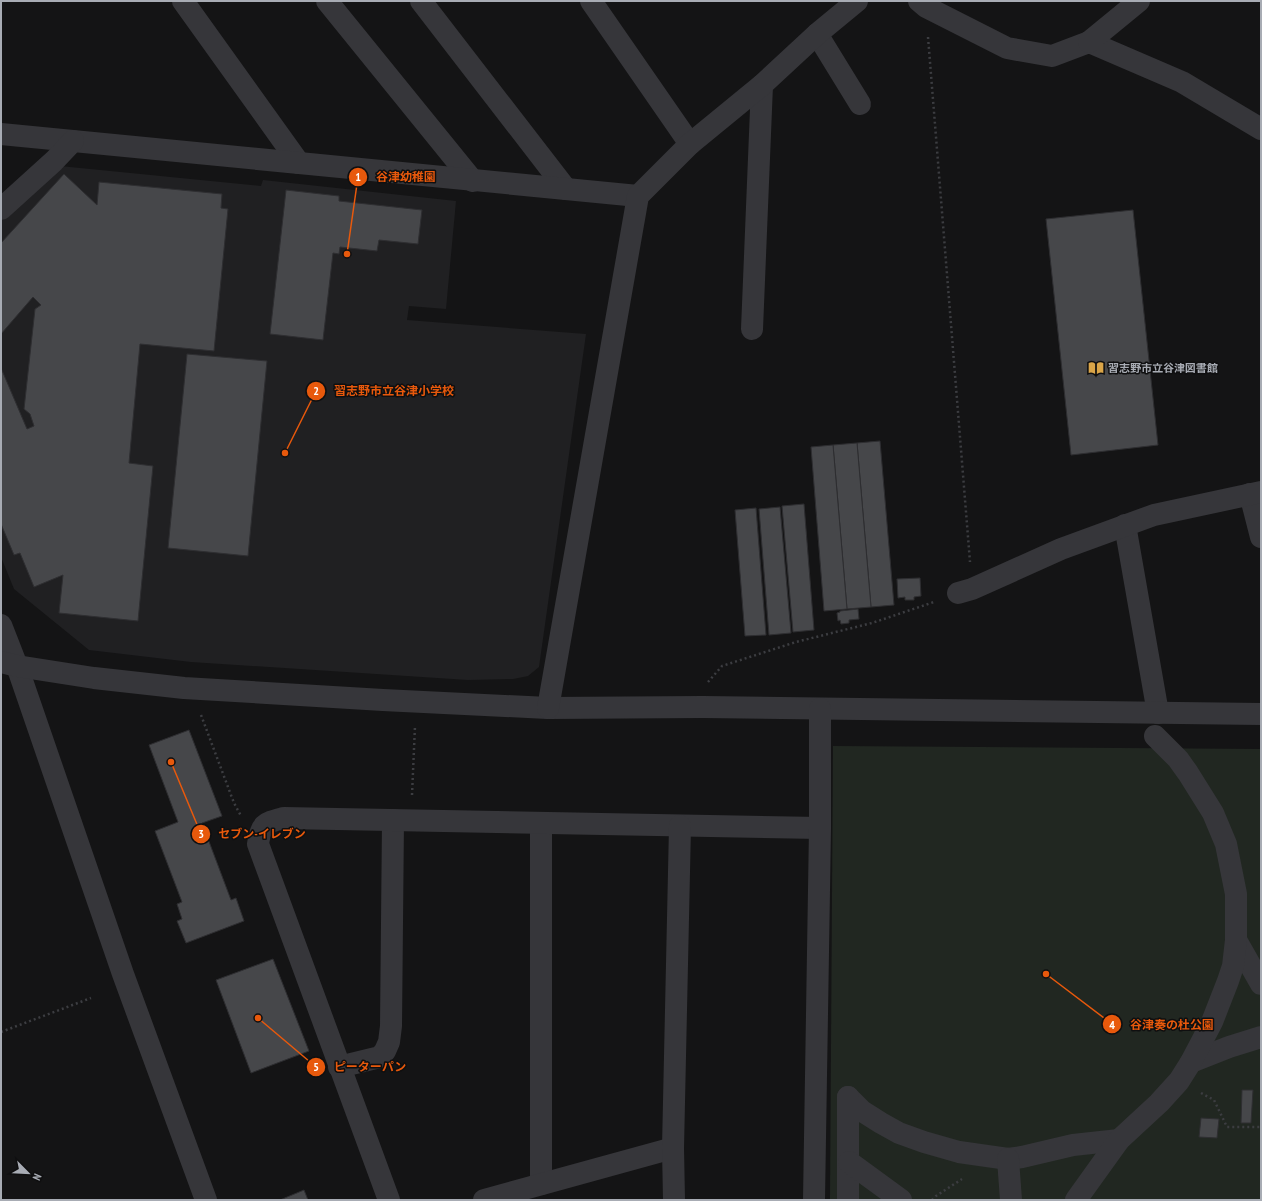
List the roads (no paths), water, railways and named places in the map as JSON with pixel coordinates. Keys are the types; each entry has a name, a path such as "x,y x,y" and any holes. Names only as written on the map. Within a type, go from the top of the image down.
{"street":[{"path":"183,1 299,163"},
{"path":"327,1 473,180"},
{"path":"421,1 566,189"},
{"path":"591,1 690,144"},
{"path":"548,708 638,196 690,144 762,85 817,34 857,1"},
{"path":"922,4 1007,48 1052,56 1089,42 1139,1"},
{"path":"817,34 860,104"},
{"path":"1089,42 1182,82 1261,129"},
{"path":"752,329 762,85"},
{"path":"1,134 638,196"},
{"path":"1,209 54,161 73,141"},
{"path":"965,591 1060,548 1154,514 1255,493 1261,537"},
{"path":"1125,525 1158,713"},
{"path":"1,625 9,664 206,1200"},
{"path":"9,664 94,678 184,688 548,708 703,707 1261,714"},
{"path":"814,1200 820,828 820,709"},
{"path":"1076,1200 1119,1140 1159,1103 1179,1081 1212,1022 1233,966 1236,940 1236,894 1226,844 1213,813 1188,773 1178,759 1155,736"},
{"path":"389,1200 258,844 260,832 267,823 284,818 820,828"},
{"path":"339,1066 380,1057 385,1051 389,1042 402,820"},
{"path":"541,823 541,1184"},
{"path":"674,1200 673,1148 680,826"},
{"path":"1236,940 1261,984"},
{"path":"1191,1062 1261,1037"},
{"path":"848,1200 848,1096 862,1111 899,1133 959,1152 1008,1159 1073,1145 1119,1140"},
{"path":"484,1200 673,1148"},
{"path":"1008,1159 1011,1200"},
{"path":"848,1162 901,1200"}],"place":[{"name":"谷津幼稚園","path":"347,254"},
{"name":"習志野市立谷津図書館","path":"1096,368"},
{"name":"習志野市立谷津小学校","path":"285,453"},
{"name":"セブン-イレブン","path":"171,762"},
{"name":"谷津奏の杜公園","path":"1046,974"},
{"name":"ピーターパン","path":"258,1018"}]}
